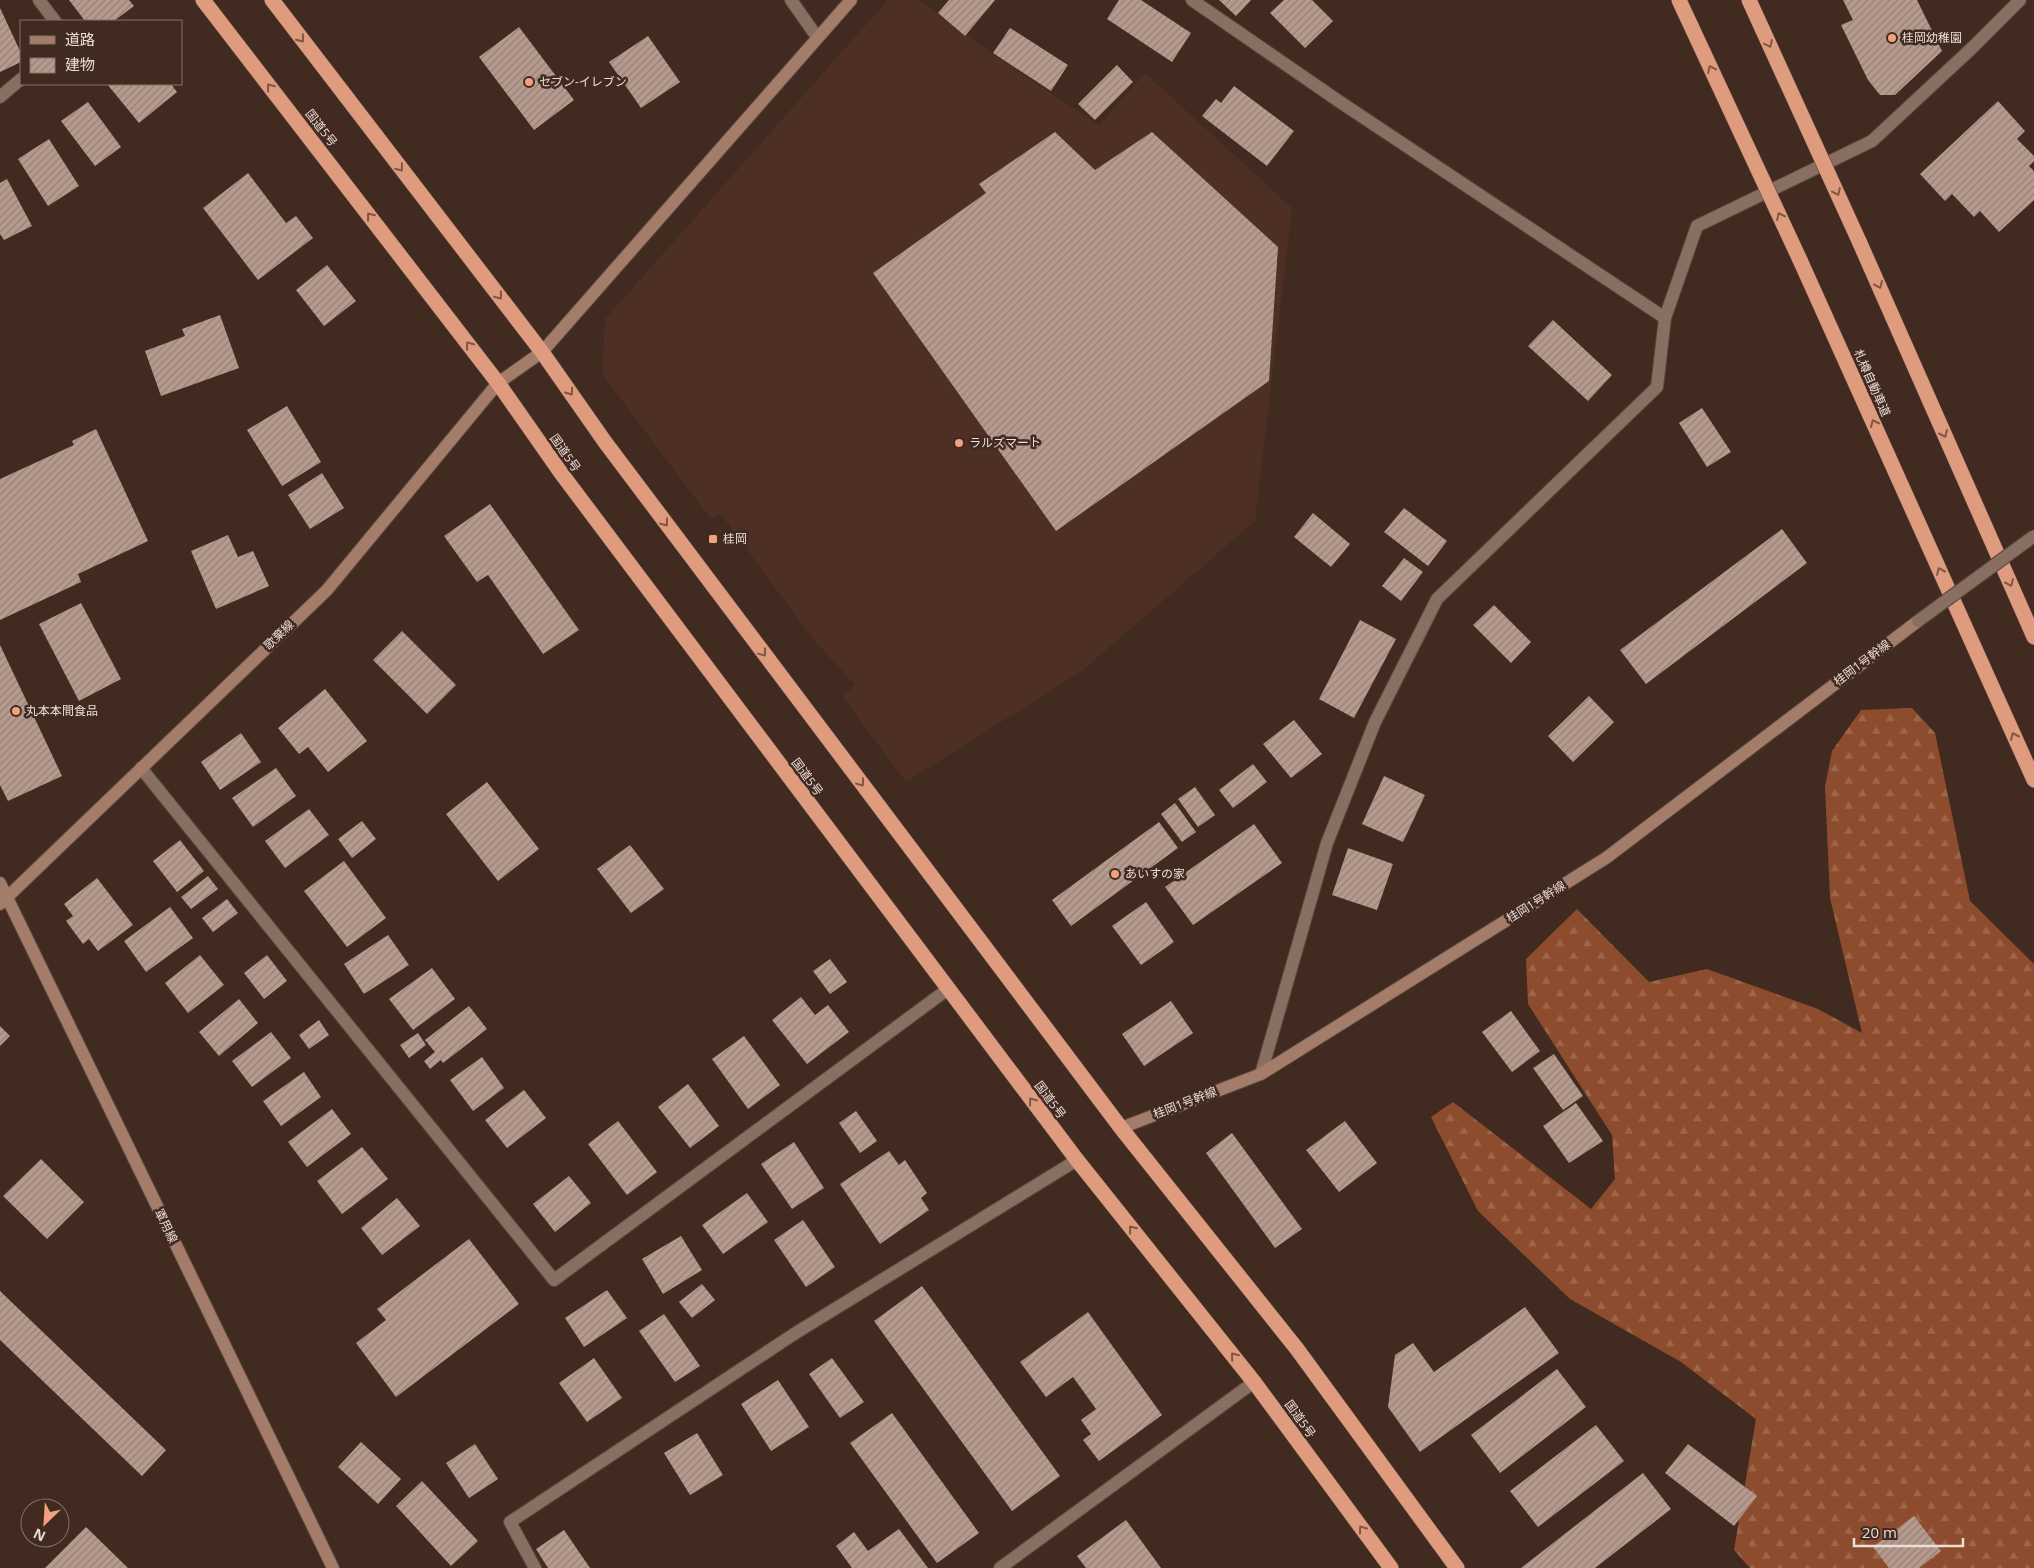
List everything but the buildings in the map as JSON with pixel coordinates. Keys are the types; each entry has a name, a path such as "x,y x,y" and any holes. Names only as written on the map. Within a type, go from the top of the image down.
{"highway":[{"name":"国道5号","path":"203,0 498,384 561,474 1077,1160 1254,1382 1391,1568"},
{"path":"272,0 542,352 605,442 1121,1128 1298,1349 1457,1568"},
{"name":"札樽自動車道","path":"1679,0 1800,260 2034,780"},
{"path":"1749,0 1859,241 2034,637"}],"street":[{"path":"39,0 54,20"},
{"path":"791,0 817,37"},
{"name":"歌棄線","path":"3,901 326,590 498,384 542,352 851,0"},
{"path":"1192,0 1340,102 1665,318"},
{"path":"1261,1074 1327,844 1376,722 1437,599 1657,387 1665,318 1697,226 1872,141 1972,48 2020,0"},
{"path":"0,98 20,79"},
{"name":"桂岡1号幹線","path":"1121,1128 1261,1074 1606,858 1918,621 2034,536"},
{"path":"141,768 554,1280 948,988"},
{"name":"軍用線","path":"0,883 3,901 333,1568"},
{"path":"535,1568 510,1522 794,1334 1077,1160"},
{"path":"1000,1568 1254,1382"}],"shaded area":[{"name":"ラルズマート","path":"888,0 919,0 990,52 1099,125 1145,73 1292,208 1255,521 1082,671 906,782 842,696 855,685 813,639 720,513 711,519 602,374 605,319"}],"green space":[{"path":"1912,708 1935,733 1970,901 2034,964 2034,1568 1750,1568 1734,1550 1756,1419 1681,1362 1570,1299 1478,1211 1431,1117 1453,1102 1591,1209 1615,1179 1612,1135 1528,1004 1526,959 1577,909 1649,982 1707,969 1818,1009 1862,1033 1830,898 1825,787 1832,751 1861,710"}],"place":[{"name":"桂岡幼稚園","path":"1892,38"},
{"name":"セブン-イレブン","path":"529,82"},
{"name":"ラルズマート","path":"959,443"},
{"name":"桂岡","path":"713,539"},
{"name":"丸本本間食品","path":"16,711"},
{"name":"あいすの家","path":"1115,874"}]}
